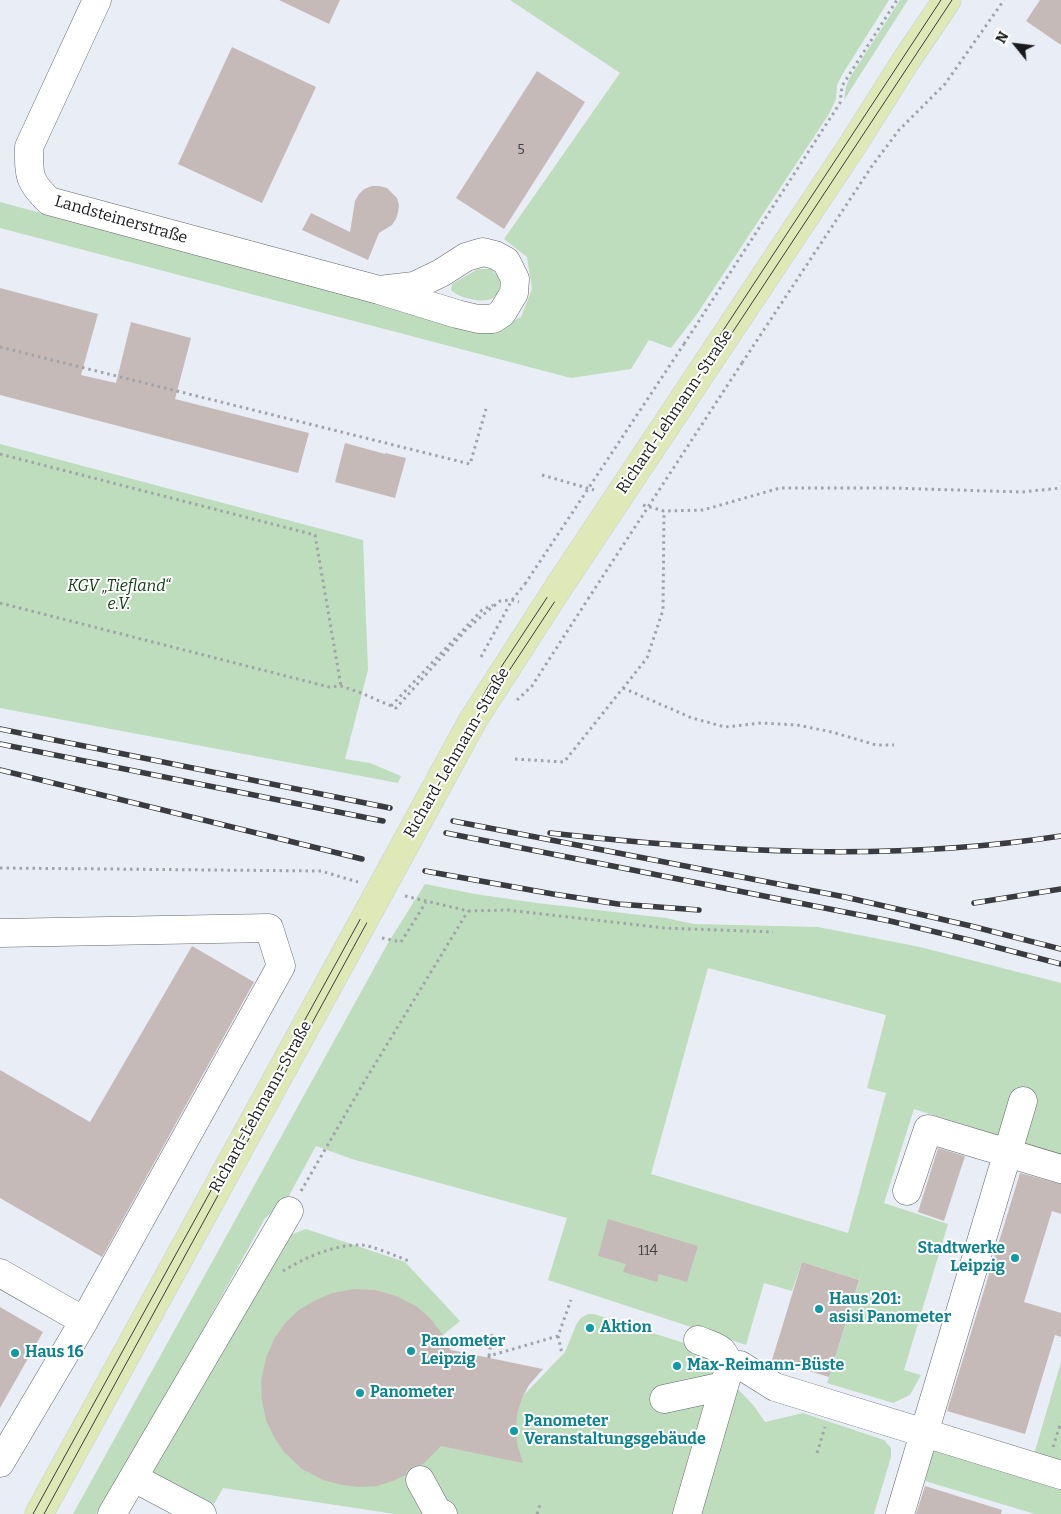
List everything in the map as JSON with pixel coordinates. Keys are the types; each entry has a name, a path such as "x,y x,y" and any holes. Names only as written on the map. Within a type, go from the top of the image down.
{"main road":[{"name":"Richard-Lehmann-Straße","path":"39,1514 473,720 558,588 847,154 947,0"}],"street":[{"name":"Landsteinerstraße","path":"97,0 29,147 29,171 35,188 49,201 379,290"},
{"path":"0,933 269,928 280,966 84,1321 0,1463"},
{"path":"900,1514 1023,1101"},
{"path":"907,1191 928,1129 1061,1169"},
{"path":"112,1514 289,1211"},
{"path":"0,1272 84,1321"},
{"path":"687,1514 726,1377 727,1358 722,1350 698,1340"},
{"path":"664,1398 726,1377 740,1365 775,1388 924,1433 1056,1465"},
{"path":"134,1478 202,1514"},
{"path":"420,1480 438,1513 443,1514"}],"path":[{"path":"481,658 512,600 525,584 684,344 840,103 842,86 897,0"},
{"path":"514,704 532,686 872,166 899,130 945,84 1004,0"},
{"path":"0,347 470,464 486,408"},
{"path":"0,454 315,535 342,686"},
{"path":"542,475 598,492"},
{"path":"636,503 664,511 704,510 780,488 890,488 1022,492 1061,488"},
{"path":"516,759 564,762 647,658 664,610 664,511"},
{"path":"0,603 329,687 342,686 396,708 465,631 500,601 512,600"},
{"path":"623,688 692,718 725,727 761,723 796,725 832,732 876,745 894,745"},
{"path":"0,868 321,872"},
{"path":"401,942 426,902 468,911 508,910 664,928 773,932"},
{"path":"289,1211 363,1084 468,911"},
{"path":"279,1274 328,1249 362,1245 409,1261"},
{"path":"562,1354 558,1336 571,1300"},
{"path":"492,1334 489,1357 558,1336"},
{"path":"1056,1465 1061,1422"},
{"path":"537,1514 540,1505"}],"green space":[{"path":"510,0 889,0 842,75 837,85 836,99 829,114 697,314 671,348 649,340 631,369 571,378 0,228 0,202 470,328 496,330 521,317 532,289 527,257 504,239 620,73"},
{"path":"900,0 908,0 844,100 849,79"},
{"path":"478,269 491,269 500,280 498,293 493,298 487,300 471,299 456,294 451,290 452,284"},
{"name":"KGV „Tiefland“ e.V.","path":"0,444 363,540 368,670 345,759 370,763 401,776 398,783 0,708"},
{"path":"425,884 475,894 666,918 694,924 818,927 920,947 1061,983 1061,1155 914,1109 884,1203 948,1224 904,1370 921,1375 910,1395 893,1403 827,1383 865,1262 859,1280 802,1262 792,1291 764,1283 746,1345 548,1280 567,1218 352,1159 316,1146 286,1201 265,1218 159,1409 96,1514 73,1514 388,943","holes":["708,968 886,1015 867,1088 886,1093 848,1233 651,1174"]},
{"path":"306,1229 405,1262 460,1321 438,1339 475,1446 565,1352 581,1318 588,1314 594,1314 718,1354 734,1385 754,1406 765,1422 803,1413 884,1440 891,1448 891,1457 874,1514 395,1514 223,1488 214,1504 151,1471 279,1239"},
{"path":"1061,1362 1061,1514 1035,1514 925,1481 933,1451 941,1448 1028,1475"}],"building":[{"path":"279,0 340,0 329,24"},
{"path":"1040,0 1061,0 1061,45 1026,21"},
{"path":"232,47 316,87 262,203 178,164"},
{"path":"537,71 585,102 504,229 456,198"},
{"path":"372,186 387,188 397,198 399,205 396,219 392,225 379,233 368,260 302,230 311,213 350,232 355,201 364,189"},
{"path":"0,288 98,314 81,375 116,383 131,322 191,338 175,399 309,433 298,473 0,395"},
{"path":"345,443 406,458 395,498 335,482"},
{"path":"192,946 254,982 102,1257 0,1198 0,1070 90,1122"},
{"path":"938,1148 965,1156 944,1221 918,1212"},
{"name":"Stadtwerke Leipzig","path":"1020,1173 1061,1184 1061,1214 1052,1211 1024,1302 1061,1313 1061,1337 1055,1335 1025,1434 947,1411"},
{"path":"608,1219 698,1246 687,1282 659,1274 657,1282 623,1272 626,1264 598,1256"},
{"name":"Haus 201: asisi Panometer","path":"802,1262 859,1280 829,1377 772,1360"},
{"name":"Panometer","path":"354,1289 375,1290 396,1296 416,1306 431,1319 451,1350 543,1369 529,1385 517,1414 517,1444 523,1463 441,1446 423,1464 412,1467 407,1471 406,1475 377,1486 359,1487 323,1480 302,1469 284,1452 266,1420 262,1401 261,1381 266,1358 274,1339 286,1322 299,1310 332,1293"},
{"name":"Haus 16","path":"0,1307 43,1332 0,1408"},
{"path":"925,1486 1002,1510 1001,1514 916,1514"}],"tram line":[{"path":"33,1514 488,687 941,0"},
{"path":"44,1514 477,721 952,0"}],"railway":[{"path":"0,729 390,808"},
{"path":"0,744 383,821"},
{"path":"0,770 362,859"},
{"path":"453,821 845,897 1061,949"},
{"path":"446,833 890,921 1061,964"},
{"path":"550,833 677,845 806,851 934,849 1061,836"},
{"path":"425,871 618,904 699,910"},
{"path":"974,903 1061,889"}],"place":[{"name":"Stadtwerke Leipzig","path":"1015,1258"},
{"name":"Haus 201: asisi Panometer","path":"819,1309"},
{"name":"Aktion","path":"590,1328"},
{"name":"Panometer Leipzig","path":"411,1351"},
{"name":"Haus 16","path":"15,1353"},
{"name":"Max-Reimann-Büste","path":"677,1366"},
{"name":"Panometer","path":"360,1393"},
{"name":"Panometer Veranstaltungsgebäude","path":"514,1431"}]}
